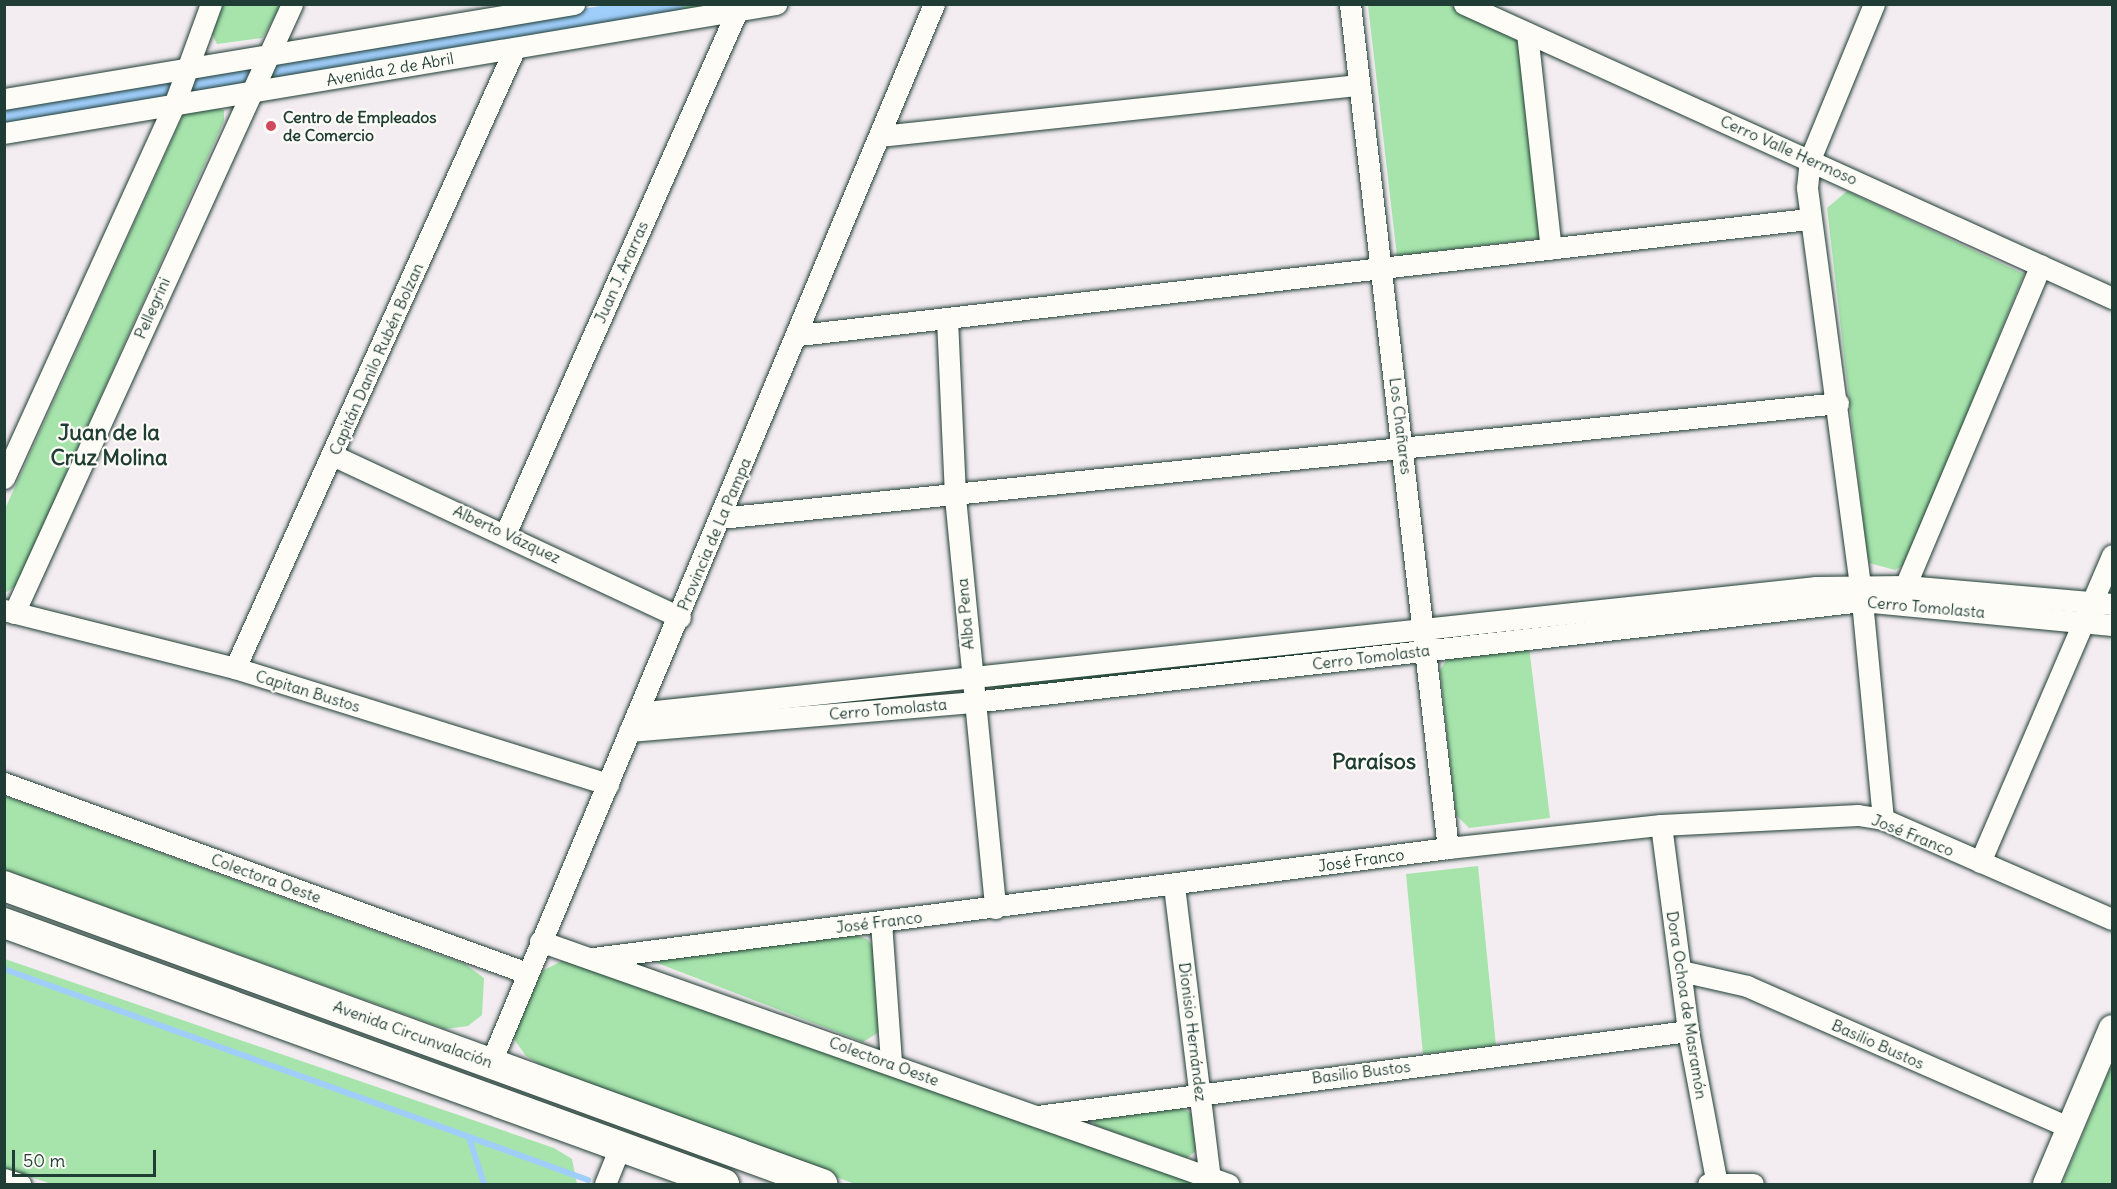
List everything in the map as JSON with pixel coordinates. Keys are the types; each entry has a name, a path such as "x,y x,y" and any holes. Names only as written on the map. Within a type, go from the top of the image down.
{"highway":[{"name":"Avenida Circunvalación","path":"4,886 491,1062 822,1185"},
{"path":"4,923 724,1185"}],"main road":[{"path":"2046,1185 2112,1028"}],"street":[{"path":"4,478 174,105 211,4"},
{"name":"Pellegrini","path":"9,611 292,4"},
{"name":"Avenida 2 de Abril","path":"4,99 187,70 531,8 574,4"},
{"name":"Avenida 2 de Abril","path":"4,133 776,4"},
{"name":"Provincia de La Pampa","path":"491,1062 540,940 799,335 934,4"},
{"name":"Los Chañares","path":"1350,4 1357,85 1380,270 1405,445 1448,848"},
{"name":"Cerro Valle Hermoso","path":"1464,4 1810,159 2112,298"},
{"path":"1874,4 1810,159 1808,219 1838,403 1861,593 1883,819"},
{"name":"Juan J. Ararras","path":"506,532 737,11"},
{"path":"1527,33 1551,249"},
{"name":"Capitán Danilo Rubén Bolzan","path":"235,668 515,48"},
{"path":"880,136 1357,85"},
{"path":"799,335 1808,219"},
{"path":"1902,595 2041,265"},
{"name":"Alba Pena","path":"947,319 955,497 994,908"},
{"path":"720,518 955,497 1405,445 1838,403"},
{"name":"Alberto Vázquez","path":"332,455 506,532 680,617"},
{"path":"1980,862 2097,610 2112,555"},
{"name":"Cerro Tomolasta","path":"633,722 972,692 1861,593 2097,610 2112,625"},
{"name":"Capitan Bustos","path":"9,611 235,668 608,784"},
{"name":"Colectora Oeste","path":"4,783 527,973"},
{"name":"José Franco","path":"593,958 1174,886 1448,848 1661,825 1858,815 1883,819 2112,919"},
{"name":"Dora Ochoa de Masramón","path":"1661,825 1688,1030 1714,1184"},
{"name":"Dionisio Hernández","path":"1174,886 1202,1093 1219,1181"},
{"path":"881,922 891,1063"},
{"name":"Colectora Oeste","path":"540,940 1219,1181"},
{"name":"Basilio Bustos","path":"1681,971 1747,986 2071,1128"},
{"name":"Basilio Bustos","path":"1034,1117 1688,1030"},
{"path":"605,1185 620,1148"},
{"path":"4,1179 20,1185"},
{"path":"1714,1184 1753,1185"}],"green space":[{"path":"223,5 282,5 262,38 217,44 211,32"},
{"path":"618,5 711,5 270,80 278,62"},
{"path":"1368,5 1449,5 1519,36 1542,238 1397,256"},
{"path":"249,68 241,85 190,93 197,75"},
{"path":"168,84 162,98 5,124 5,111"},
{"path":"217,108 224,110 224,121 16,586 5,593 5,509 184,113"},
{"path":"1847,191 2024,274 1907,563 1895,570 1869,563 1867,554 1827,208"},
{"path":"1396,641 1396,645 995,690 994,685"},
{"path":"1529,647 1550,818 1469,828 1456,815 1440,670 1448,658"},
{"path":"5,796 465,964 484,978 482,1015 468,1026 445,1029 5,870"},
{"path":"1478,866 1496,1046 1423,1054 1406,874"},
{"path":"854,935 867,939 875,949 879,1032 863,1042 652,961 656,953"},
{"path":"5,959 554,1148 572,1159 577,1184 52,1184 5,1169"},
{"path":"564,960 1204,1184 855,1184 554,1073 526,1056 509,1032 529,987 544,970"},
{"path":"2112,1064 2112,1184 2062,1184"},
{"path":"1177,1105 1195,1116 1198,1149 1187,1158 1094,1125 1095,1116"}],"waterway":[{"path":"281,69 675,4"},
{"path":"192,84 244,76"},
{"path":"4,117 165,88"},
{"path":"4,969 588,1180"},
{"path":"469,1137 484,1184"}],"place":[{"name":"Centro de Empleados de Comercio","path":"271,126"}],"district":[{"name":"Juan de la Cruz Molina","path":"109,444"},
{"name":"Paraísos","path":"1374,762"}]}
